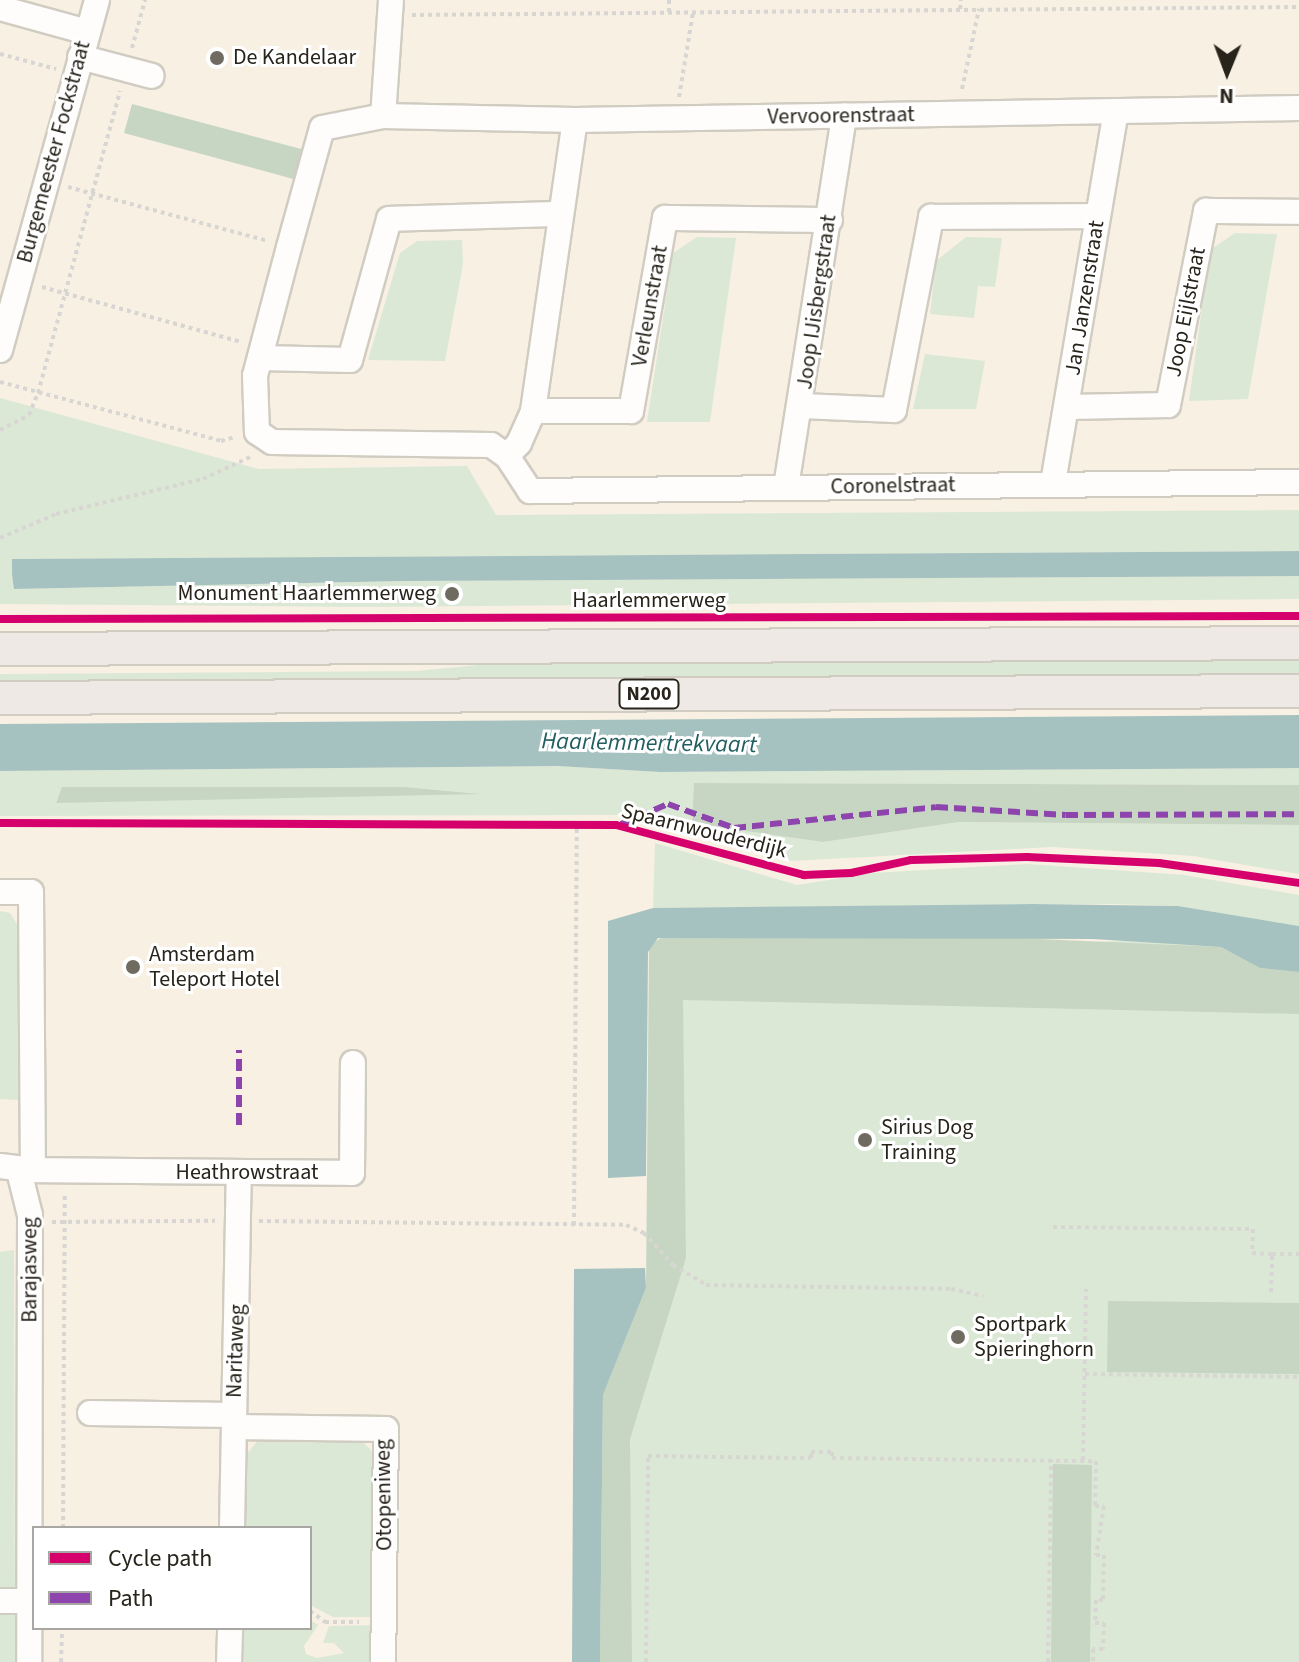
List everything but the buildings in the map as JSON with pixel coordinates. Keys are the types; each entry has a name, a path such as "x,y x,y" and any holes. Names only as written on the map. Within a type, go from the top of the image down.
{"main road":[{"name":"Haarlemmerweg","path":"0,649 1299,643"},
{"name":"N200","path":"0,698 1299,691"}],"street":[{"name":"Burgemeester Fockstraat","path":"0,350 97,0"},
{"path":"0,8 87,32"},
{"path":"383,116 390,8"},
{"path":"78,66 126,69 152,76"},
{"name":"Vervoorenstraat","path":"289,247 322,128 383,116 575,120 1299,108"},
{"name":"Jan Janzenstraat","path":"1053,483 1116,111"},
{"name":"Joop IJisbergstraat","path":"786,487 802,406 844,116"},
{"path":"289,247 255,376 265,437 491,445 507,456 519,443 533,411 575,120"},
{"name":"Joop Eijlstraat","path":"1068,407 1168,405 1206,211 1299,212"},
{"path":"262,353 350,360 389,219 560,214"},
{"path":"802,406 894,410 931,217 1097,216"},
{"name":"Verleunstraat","path":"533,411 631,411 665,218 830,220"},
{"name":"Coronelstraat","path":"507,456 530,491 1299,482"},
{"name":"Barajasweg","path":"0,892 31,892 17,1169 28,1189 30,1226 29,1662"},
{"name":"Heathrowstraat","path":"17,1169 65,1173 352,1173 353,1063"},
{"name":"Naritaweg","path":"232,1526 239,1173"},
{"path":"90,1413 234,1421"},
{"name":"Otopeniweg","path":"234,1421 386,1429 383,1662"},
{"path":"0,1601 30,1601"},
{"path":"229,1662 230,1630"}],"path":[{"path":"0,430 29,415 38,393 145,0"},
{"path":"669,0 669,12"},
{"path":"960,9 961,0"},
{"path":"390,8 693,12 1299,7"},
{"path":"957,114 979,9"},
{"path":"675,118 693,12"},
{"path":"0,54 78,66"},
{"path":"46,181 289,247"},
{"path":"19,281 262,353"},
{"path":"0,382 221,441 265,437"},
{"path":"0,538 56,514 203,479 265,437"},
{"path":"574,1225 577,824"},
{"path":"30,1226 64,1219 574,1225 635,1229 673,1265 706,1285 951,1289 983,1296"},
{"path":"1053,1227 1253,1229 1252,1253 1299,1254"},
{"path":"1271,1292 1272,1254"},
{"path":"1083,1460 1086,1289"},
{"path":"1085,1374 1299,1377"},
{"path":"646,1662 648,1456 811,1458 811,1452 832,1452 832,1458 1096,1461 1095,1506 1104,1506 1096,1555 1104,1555 1103,1600 1096,1600 1095,1623 1104,1623 1103,1649 1093,1649 1093,1662"},
{"path":"1048,1662 1051,1460"},
{"path":"312,1612 325,1622 384,1621"},
{"path":"61,1662 62,1630"}],"green space":[{"path":"132,104 305,150 297,180 124,133"},
{"path":"1235,233 1277,234 1248,399 1189,401 1210,250"},
{"path":"697,237 736,238 710,422 647,422 673,253"},
{"path":"966,237 1002,238 995,287 978,286 974,318 930,314 936,261"},
{"path":"462,240 463,264 445,361 368,360 400,253 417,241"},
{"path":"925,354 985,361 976,409 913,409"},
{"path":"0,398 259,469 467,466 496,515 1299,510 1299,551 13,559 15,589 404,581 1299,576 1299,599 365,607 0,604"},
{"path":"1299,655 1299,678 0,686 0,674 417,671 532,660"},
{"path":"557,766 660,772 1299,768 1299,785 695,783 692,822 823,842 959,822 1299,825 1299,874 1193,856 1052,847 791,861 703,832 625,815 0,816 0,771","holes":["63,787 405,787 472,793 56,802"]},
{"path":"694,783 1299,785 1299,825 959,822 823,842 692,823"},
{"path":"62,787 405,787 481,794 56,803"},
{"path":"655,843 797,885 873,873 1027,864 1184,875 1299,895 1299,926 1178,906 1113,904 653,908"},
{"path":"0,911 10,913 23,934 21,1100 0,1099"},
{"name":"Sportpark Spieringhorn","path":"1299,932 1299,1662 596,1662 647,1290 650,964"},
{"path":"973,936 1221,947 1260,968 1299,972 1299,1014 683,1000 686,1258 630,1439 632,1662 600,1662 603,1395 646,1288 649,946 662,937"},
{"path":"14,1250 15,1662 0,1662 0,1252"},
{"path":"1108,1301 1299,1303 1299,1374 1107,1372"},
{"path":"260,1438 359,1438 370,1449 378,1461 378,1617 333,1617 312,1606 312,1526 238,1526 241,1461"},
{"path":"1053,1464 1092,1465 1090,1662 1051,1662"},
{"path":"312,1621 318,1625 304,1646 306,1654 317,1658 344,1653 334,1643 323,1643 329,1626 379,1625 378,1662 238,1662 237,1630 312,1630"}],"water":[{"path":"1299,551 1299,576 404,581 14,589 12,574 12,559"},
{"name":"Haarlemmertrekvaart","path":"1299,715 1299,768 660,772 557,766 0,771 0,724"},
{"path":"1032,904 1178,906 1299,926 1299,972 1260,968 1221,947 1093,939 658,938 648,952 646,1176 608,1178 608,921 653,908"},
{"path":"645,1268 646,1288 603,1395 600,1662 572,1662 574,1269"}],"marked path":[{"path":"621,824 668,804 734,828 936,807 1066,815 1299,814"},
{"path":"239,1050 239,1125"}],"cycle path":[{"path":"0,619 1299,616"},
{"name":"Spaarnwouderdijk","path":"0,823 616,825 804,875 851,873 911,860 1027,857 1159,863 1299,883"}],"place":[{"name":"De Kandelaar","path":"217,58"},
{"name":"Monument Haarlemmerweg","path":"452,594"},
{"name":"Amsterdam Teleport Hotel","path":"133,967"},
{"name":"Sirius Dog Training","path":"865,1140"},
{"name":"Sportpark Spieringhorn","path":"958,1337"}]}
